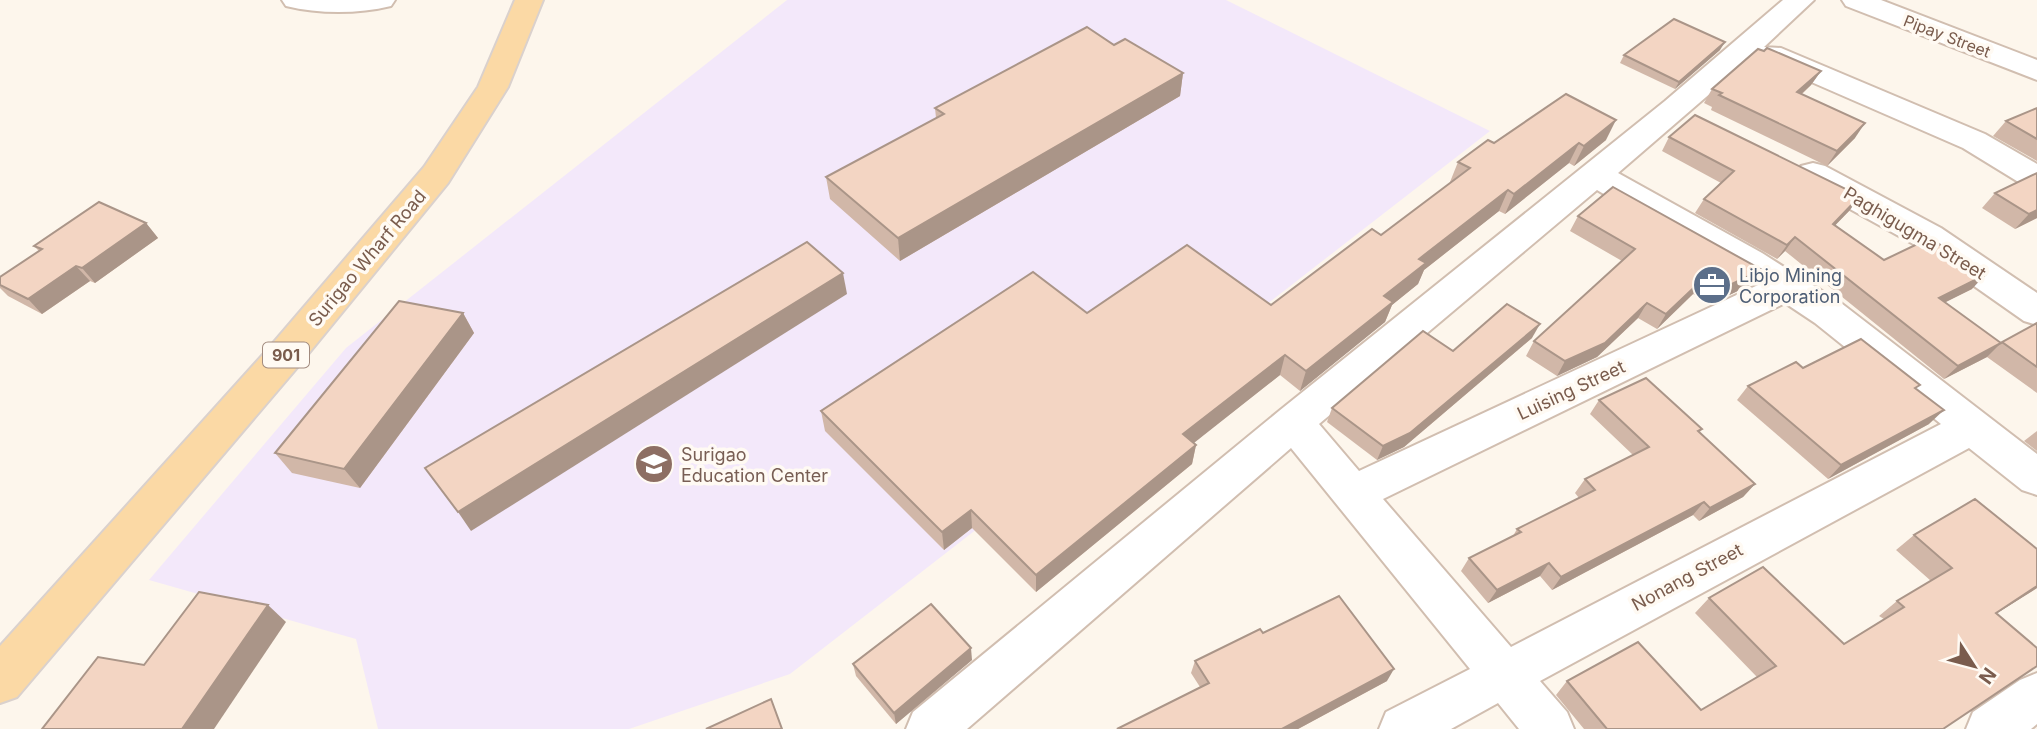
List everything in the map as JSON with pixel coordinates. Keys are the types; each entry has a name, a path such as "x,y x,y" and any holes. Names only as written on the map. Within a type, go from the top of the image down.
{"main road":[{"name":"Surigao Wharf Road","path":"0,681 281,360 436,175 493,86 529,0"}],"street":[{"path":"296,0 345,4 381,0"},
{"path":"930,729 1293,422 1676,108 1746,44 1800,0"},
{"name":"Pipay Street","path":"1856,0 2037,71"},
{"path":"1746,44 1975,141 2037,177"},
{"path":"1676,108 1711,125"},
{"name":"Paghigugma Street","path":"1782,159 1884,210 2037,311"},
{"path":"1595,174 1788,286 2037,478"},
{"name":"Luising Street","path":"1354,493 1788,286"},
{"path":"1293,422 1550,729"},
{"name":"Nonang Street","path":"1404,729 1503,673 1972,427"}],"shaded area":[{"name":"Surigao Education Center","path":"787,0 1226,0 1490,131 790,674 629,729 378,729 356,639 149,580 346,348"}],"building":[{"path":"1674,19 1725,42 1679,82 1624,55"},
{"path":"1087,27 1114,45 1125,39 1183,73 898,238 826,177 944,114 935,108"},
{"path":"1767,48 1821,71 1797,92 1865,123 1837,151 1719,95 1722,93 1712,89 1758,49 1764,51"},
{"path":"1566,94 1616,120 1584,146 1579,143 1514,194 1508,190 1419,259 1426,263 1384,296 1393,302 1306,371 1285,355 1183,434 1196,445 1036,575 971,510 942,532 821,411 1033,272 1087,313 1187,245 1271,305 1372,229 1381,235 1470,168 1458,162 1488,140 1494,143"},
{"path":"2037,108 2037,139 2006,121"},
{"path":"1695,115 1860,196 1833,224 1884,260 1930,238 1985,275 1939,298 2001,343 1958,366 1795,237 1787,245 1704,199 1734,171 1669,137"},
{"path":"2037,173 2037,210 2029,214 1995,193"},
{"path":"1613,187 1762,270 1721,289 1703,279 1666,314 1647,303 1605,343 1565,361 1534,341 1635,249 1578,216"},
{"path":"99,202 146,223 82,268 76,266 28,299 0,285 0,277 42,249 34,246"},
{"path":"807,242 843,273 458,512 425,468"},
{"path":"399,301 463,313 344,469 275,453"},
{"path":"1507,304 1540,324 1410,433 1383,446 1332,408 1423,331 1453,351"},
{"path":"2037,323 2037,367 2002,342"},
{"path":"1861,339 1920,385 1915,388 1944,410 1841,465 1748,386 1796,362 1803,368"},
{"path":"1646,378 1702,429 1698,431 1755,484 1710,508 1704,502 1561,577 1549,563 1497,590 1469,558 1521,532 1517,529 1595,490 1585,479 1649,447 1599,400"},
{"path":"1975,499 2037,549 2037,586 1996,613 2037,648 2037,666 1943,729 1607,729 1567,681 1638,642 1701,710 1776,666 1709,598 1763,567 1844,644 1904,607 1897,601 1952,568 1914,535"},
{"path":"199,592 268,605 182,729 42,729 98,657 144,665"},
{"path":"1339,596 1394,669 1282,729 1117,729 1209,683 1195,661 1260,629 1263,633"},
{"path":"931,604 971,648 894,713 853,664"},
{"path":"771,699 782,729 706,729"}],"place":[{"name":"Libjo Mining Corporation","path":"1712,285"},
{"name":"Surigao Education Center","path":"654,464"}]}
